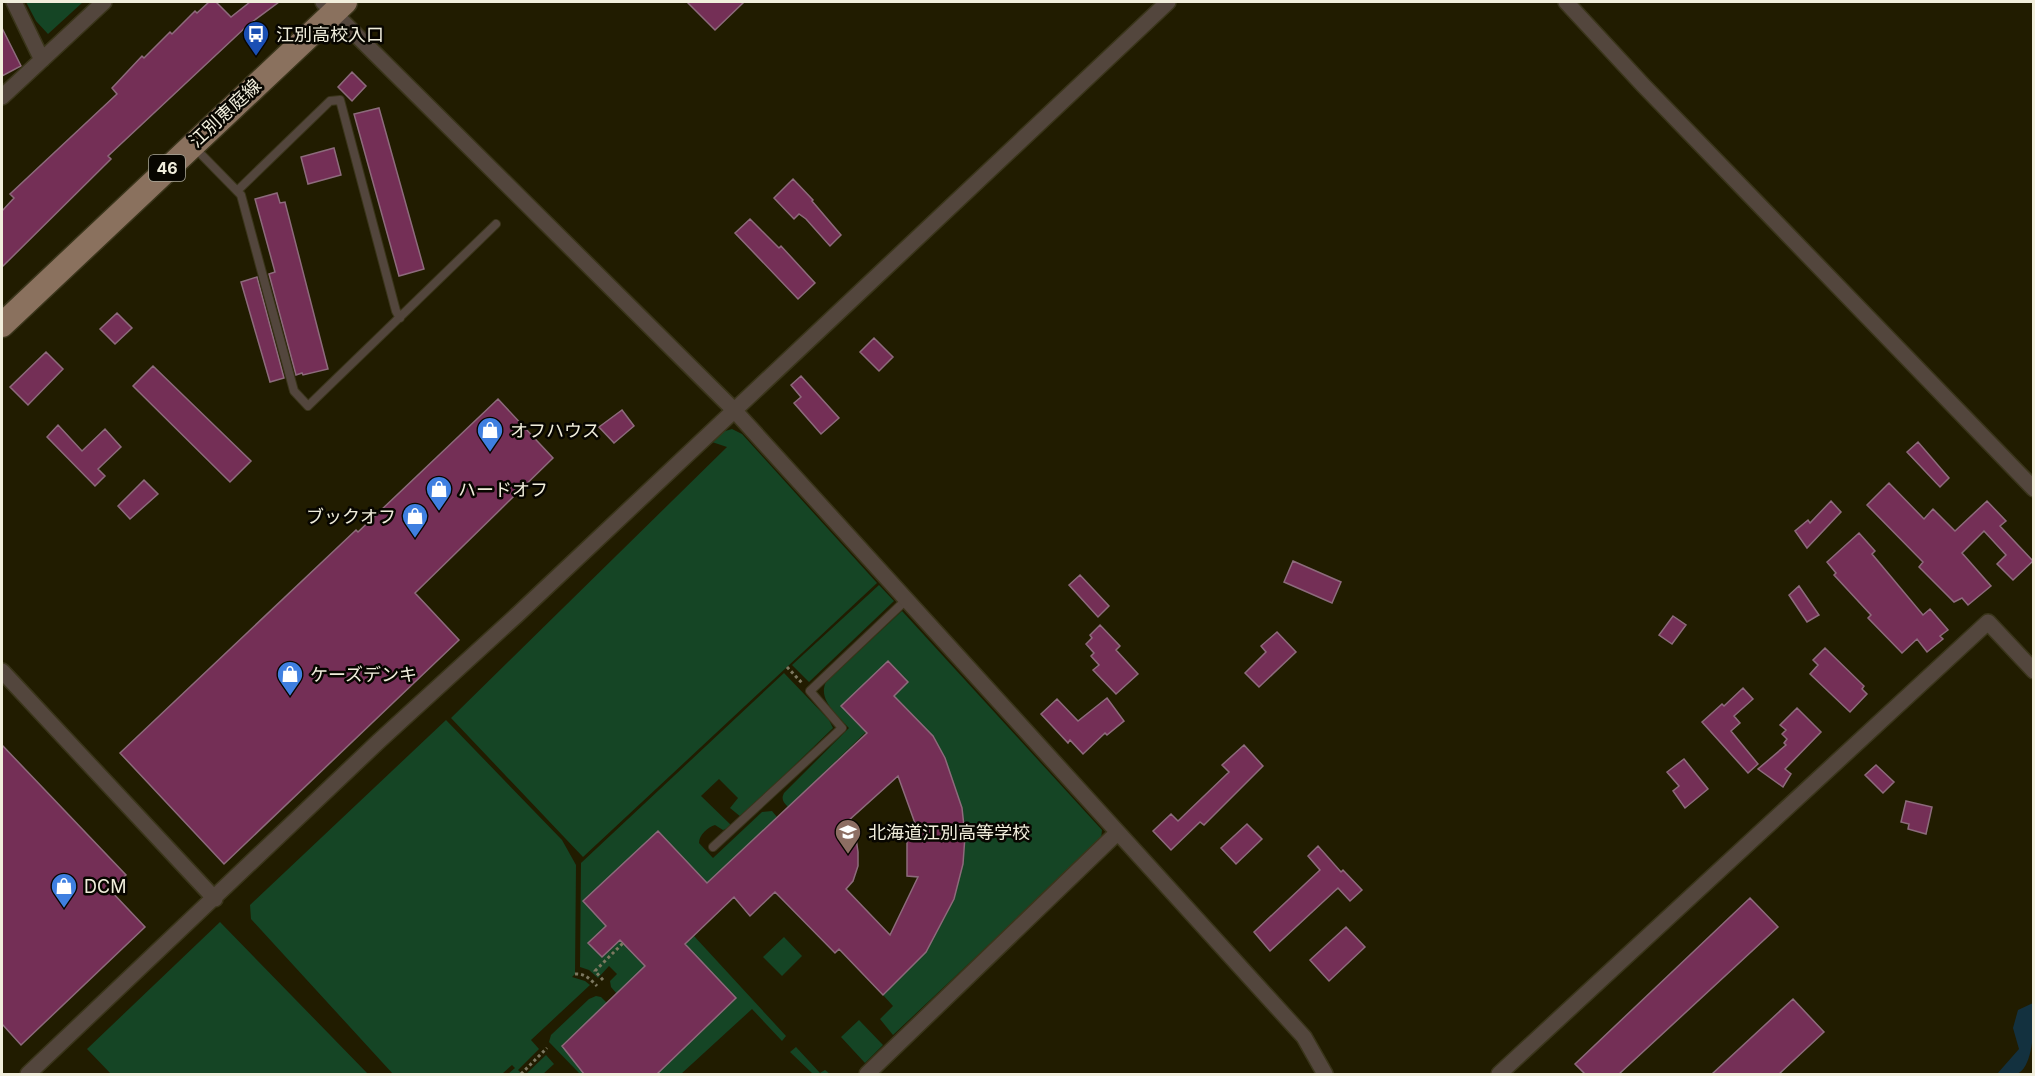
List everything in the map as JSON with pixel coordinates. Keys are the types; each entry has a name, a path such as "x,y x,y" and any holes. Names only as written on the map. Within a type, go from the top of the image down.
{"main road":[{"name":"江別恵庭線","path":"2,325 192,145 334,5"}],"street":[{"path":"14,2 42,60"},
{"path":"2,97 104,2"},
{"path":"28,1074 379,741 517,615 1168,2"},
{"path":"1566,2 1643,85 2034,489"},
{"path":"334,5 734,410 1304,1037 1325,1074"},
{"path":"1499,1074 1988,622 2034,671"},
{"path":"2,671 215,899"},
{"path":"867,1074 1117,833"}],"lane":[{"path":"237,191 330,101 340,100 396,311 400,318"},
{"path":"192,145 241,195 294,391 308,406 496,224"},
{"path":"713,848 842,728 810,691 906,600"}],"path":[{"path":"787,667 810,691"},
{"path":"603,980 595,971 623,943"},
{"path":"575,974 579,973 588,977 597,986"},
{"path":"521,1074 547,1048"}],"green space":[{"path":"26,2 83,2 48,34 36,21"},
{"path":"732,429 742,434 877,583 583,857 451,718 727,447 712,442 722,432"},
{"path":"879,585 894,601 809,682 792,665"},
{"path":"902,611 1102,830 1101,839 893,1035 880,1019 893,1006 883,995 926,952 954,900 963,864 965,836 962,808 945,758 933,736 894,696 908,682 889,661 841,706 866,732 788,807 783,797 784,793 849,728 835,713 824,695 826,682"},
{"path":"784,673 829,720 833,728 741,817 730,808 738,798 719,779 701,796 732,826 723,830 715,825 712,826 702,834 699,843 713,858 762,812 772,811 777,817 715,876 710,886 583,901 606,926 588,943 602,957 619,940 632,952 679,934 617,994 611,987 610,981 617,974 609,966 598,978 589,970 580,967 581,863"},
{"path":"446,720 562,840 576,865 575,974 572,977 590,985 531,1040 539,1049 518,1070 522,1074 508,1074 515,1068 512,1065 502,1074 393,1074 251,919 250,905"},
{"path":"220,922 368,1074 111,1074 87,1049"},
{"path":"694,936 786,1036 782,1041 752,1009 681,1074 657,1074 735,998 685,944"},
{"path":"784,937 802,956 782,976 763,957"},
{"path":"596,996 601,997 607,1003 562,1045 584,1074 580,1074 549,1042 551,1035 589,999"},
{"path":"859,1020 883,1045 865,1063 841,1037"},
{"path":"796,1047 820,1073 825,1070 830,1074 813,1074 790,1052"},
{"path":"546,1055 554,1064 543,1074 526,1074"}],"water":[{"path":"2033,1003 2032,1042 2027,1062 2017,1074 1997,1074 2019,1049 2013,1028 2018,1010"}],"building":[{"path":"209,2 216,2 231,17 250,2 279,2 248,25 108,156 111,159 2,267 2,211 14,198 10,194 117,94 112,88 142,56 144,58 170,32 172,34 195,11 197,13"},
{"path":"687,2 744,2 715,30"},
{"path":"2,28 21,66 2,76"},
{"path":"352,72 366,86 352,101 338,87"},
{"path":"379,108 424,269 399,276 354,114"},
{"path":"334,148 341,175 308,184 301,157"},
{"path":"793,179 841,235 830,246 806,219 799,214 794,219 774,198"},
{"path":"277,193 280,203 285,202 328,369 303,375 302,373 296,375 269,274 275,272 255,199"},
{"path":"750,219 779,248 781,246 815,283 798,299 735,233"},
{"path":"257,277 284,378 270,382 241,282"},
{"path":"117,313 132,328 115,344 100,329"},
{"path":"874,338 893,357 879,371 860,352"},
{"path":"46,352 63,369 28,405 10,387"},
{"path":"153,366 251,461 230,482 133,386"},
{"path":"801,376 839,418 821,434 794,403 801,397 791,385"},
{"name":"ケーズデンキ","path":"498,399 553,458 415,593 459,640 224,864 120,753"},
{"path":"622,410 634,426 614,443 599,427"},
{"path":"58,425 82,451 105,429 121,447 98,469 105,476 95,486 47,437"},
{"path":"1918,442 1949,478 1940,487 1907,452"},
{"path":"144,480 158,494 130,519 118,506"},
{"path":"1889,483 1924,519 1933,509 1955,531 1987,501 2006,521 2000,526 2033,561 2013,580 1997,564 2006,555 1984,531 1962,553 1991,586 1968,605 1962,598 1954,602 1919,567 1923,562 1867,505"},
{"path":"1831,501 1841,512 1807,548 1795,531 1808,520 1810,523"},
{"path":"1859,533 1875,551 1872,554 1923,615 1930,609 1948,630 1940,636 1943,639 1927,652 1917,639 1902,653 1868,618 1871,615 1834,575 1836,573 1827,562"},
{"path":"1293,561 1341,582 1332,603 1284,582"},
{"path":"1080,575 1109,606 1098,617 1069,585"},
{"path":"1799,586 1819,615 1807,622 1789,595"},
{"path":"1673,616 1686,625 1672,644 1659,635"},
{"path":"1100,625 1120,646 1116,650 1138,674 1116,694 1093,670 1099,665 1091,656 1094,653 1086,644 1092,638 1090,635"},
{"path":"1277,632 1296,652 1259,687 1245,673 1266,652 1261,646"},
{"path":"1825,648 1864,686 1862,689 1867,694 1850,712 1810,674 1818,665 1813,660"},
{"path":"888,661 908,682 894,696 933,736 945,758 962,808 965,836 963,864 954,899 926,952 883,995 839,949 835,953 775,892 750,916 734,897 685,944 736,998 657,1074 584,1074 562,1046 645,966 620,940 602,957 588,943 606,926 583,901 658,831 707,883 867,733 841,706","holes":["898,776 916,826 907,826 907,876 918,877 890,935 846,889 853,881 858,866 856,838 847,822"]},
{"path":"1743,688 1753,699 1734,716 1740,723 1731,731 1758,764 1748,773 1702,722"},
{"path":"1107,698 1124,721 1107,735 1105,733 1083,754 1070,740 1068,743 1041,714 1057,699 1078,721"},
{"path":"1797,708 1821,732 1785,769 1791,774 1783,787 1758,769 1786,745 1784,743 1787,739 1782,734 1786,730 1780,725"},
{"name":"DCM","path":"2,745 126,875 110,890 145,927 21,1045 2,1024"},
{"path":"1244,745 1263,766 1204,825 1200,822 1171,850 1153,831 1171,814 1178,821 1229,772 1222,765"},
{"path":"1684,759 1708,789 1685,808 1673,791 1679,786 1667,772"},
{"path":"1876,765 1894,782 1883,793 1865,775"},
{"path":"1906,801 1932,807 1926,834 1908,829 1909,824 1901,822"},
{"path":"1247,824 1262,839 1236,864 1221,848"},
{"path":"1318,846 1341,872 1343,870 1362,890 1350,901 1338,888 1270,951 1254,932 1320,870 1308,856"},
{"path":"1750,898 1778,927 1619,1074 1585,1074 1575,1064"},
{"path":"1346,927 1365,947 1329,981 1310,960"},
{"path":"1793,999 1824,1032 1779,1074 1712,1074"}],"place":[{"name":"江別高校入口","path":"256,57"},
{"name":"オフハウス","path":"490,453"},
{"name":"ハードオフ","path":"439,512"},
{"name":"ブックオフ","path":"415,539"},
{"name":"ケーズデンキ","path":"290,697"},
{"name":"北海道江別高等学校","path":"848,855"},
{"name":"DCM","path":"64,909"}]}
